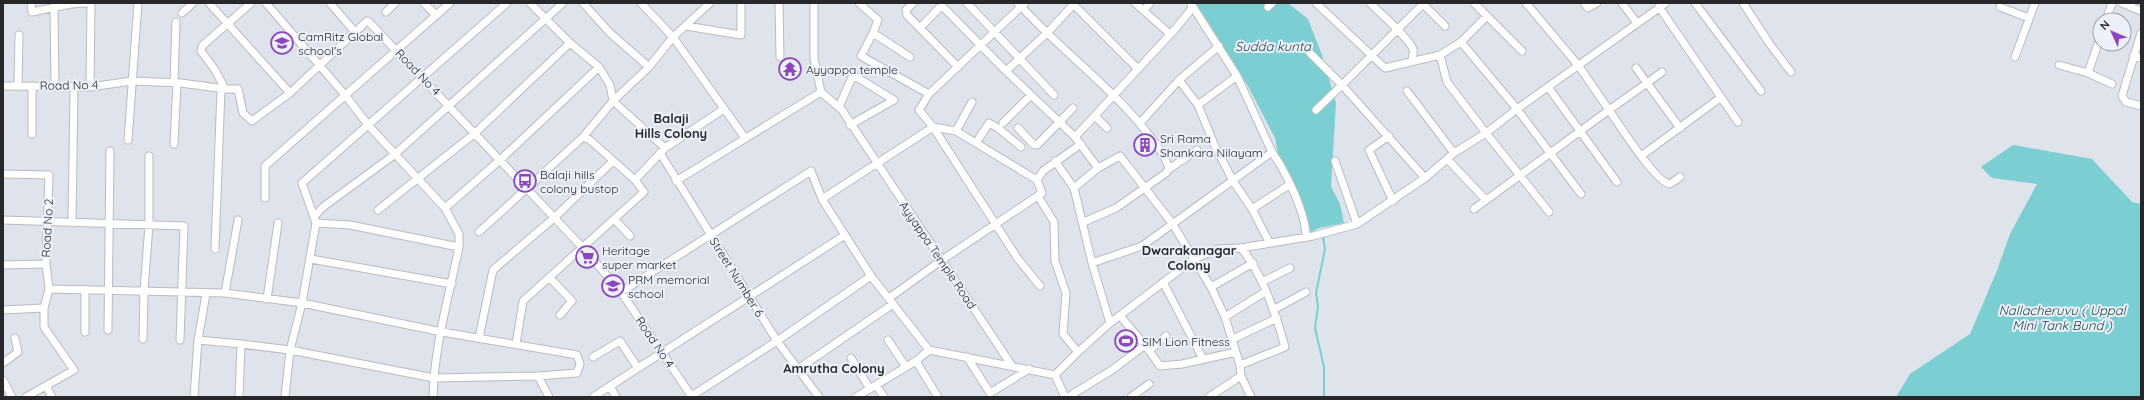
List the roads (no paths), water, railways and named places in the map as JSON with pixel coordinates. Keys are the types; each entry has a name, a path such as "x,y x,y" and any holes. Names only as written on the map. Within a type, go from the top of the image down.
{"street":[{"path":"31,3 32,12 54,7 86,3"},
{"path":"90,87 91,3"},
{"path":"128,140 138,3"},
{"path":"182,13 193,3"},
{"path":"210,3 226,23 290,93"},
{"path":"215,248 223,89 215,70 201,51 202,46 226,23 251,3"},
{"path":"266,3 394,155 445,208 459,234 459,247 434,378 433,397"},
{"path":"330,3 355,32"},
{"path":"386,12 395,3"},
{"path":"424,3 436,15"},
{"path":"265,198 265,166 450,3"},
{"path":"286,397 290,350 311,259 315,220 302,184 507,3"},
{"path":"530,3 570,44 599,67 610,85 613,101"},
{"path":"315,220 323,207 394,155 448,104 564,3"},
{"path":"583,3 610,33 649,67"},
{"path":"642,3 673,37 745,138"},
{"path":"478,232 527,190 583,137 613,101 649,67 673,37 710,3"},
{"path":"686,26 741,35 741,3"},
{"path":"779,3 780,57"},
{"path":"676,181 821,92 814,59 814,3"},
{"path":"859,3 878,20 862,56 929,94"},
{"path":"914,3 906,12 958,67"},
{"path":"967,3 1054,95"},
{"path":"1135,3 1170,34"},
{"path":"1144,10 1150,3"},
{"path":"1316,3 1385,68 1440,55 1461,42 1487,16"},
{"path":"1370,3 1398,30 1413,50 1412,62"},
{"path":"1316,110 1372,57 1423,3 1445,26"},
{"path":"1474,3 1522,51"},
{"path":"1526,3 1578,65 1641,156 1667,184 1680,177"},
{"path":"1584,3 1588,8 1597,3"},
{"path":"1622,3 1637,23"},
{"path":"1056,375 1078,352 1110,323 1194,259 1218,249 1241,248 1269,242 1306,237 1357,224 1393,201 1425,178 1454,153 1486,133 1516,109 1666,3"},
{"path":"1695,3 1761,91"},
{"path":"1743,3 1769,43 1791,72"},
{"path":"2015,56 2035,3"},
{"path":"2122,3 2141,11"},
{"path":"1040,286 1018,259 997,224 933,127 919,110 929,94 980,46 1021,4 1140,123 1167,160 1169,169"},
{"path":"1006,72 1048,32 1072,4 1137,68"},
{"path":"54,7 55,85"},
{"path":"920,28 939,8 943,7 1006,72 1075,137 1098,168"},
{"path":"1075,137 1114,96 1137,68 1170,34 1193,7 1201,22 1219,46 1237,76 1305,219 1306,237"},
{"path":"1659,7 1720,98 1738,122"},
{"path":"2000,7 2029,18"},
{"path":"174,144 176,22"},
{"name":"Road No 4","path":"3,86 55,85 90,87 132,80 176,82 223,89 238,89 243,113 252,122 290,93 355,32 369,22 423,76 474,134 583,248 621,292 691,397"},
{"path":"873,33 910,57"},
{"path":"2141,33 2122,96 2126,102 2141,106"},
{"path":"18,86 19,35"},
{"path":"1461,42 1551,153 1581,194"},
{"path":"378,210 474,134 570,44"},
{"path":"1140,123 1179,80 1219,46"},
{"path":"1309,52 1389,136 1425,178"},
{"path":"2088,73 2095,52"},
{"path":"1440,55 1448,82 1519,176 1549,212"},
{"path":"2133,56 2141,58"},
{"path":"2059,65 2088,73 2096,78 2112,84"},
{"path":"445,208 500,160 599,67"},
{"path":"1636,68 1680,128"},
{"path":"1474,209 1662,72"},
{"path":"839,107 853,75 894,100 850,125"},
{"path":"1198,106 1237,76"},
{"path":"1179,80 1198,106 1214,144 1233,181 1252,209 1269,242"},
{"path":"32,86 32,134"},
{"path":"72,223 74,87"},
{"path":"1548,87 1579,132 1617,182"},
{"path":"1407,91 1454,153"},
{"name":"Ayyappa Temple Road","path":"821,92 839,107 1012,366"},
{"path":"1003,123 1031,95"},
{"path":"1641,156 1720,98"},
{"name":"Street Number 6","path":"613,101 662,151 676,181 777,341 819,397"},
{"path":"956,132 972,102"},
{"path":"1018,128 1032,144 1037,145 1073,108"},
{"path":"635,180 662,151 724,109"},
{"path":"1095,116 1108,128"},
{"path":"976,143 989,123 998,128 1022,147"},
{"path":"798,369 891,301 942,260 1042,193 1037,180 976,143 956,132 933,127 822,199"},
{"path":"1389,136 1369,150 1393,201"},
{"path":"516,344 523,301 644,192 635,180 590,140 583,137"},
{"path":"1037,180 1043,171 1081,144"},
{"path":"1084,222 1116,208 1197,150"},
{"path":"108,330 110,151"},
{"path":"1092,263 1142,246 1272,152"},
{"path":"143,339 144,290 149,225 149,156"},
{"path":"1074,188 1098,168 1120,156 1172,223 1211,287 1225,317 1233,339 1240,365 1240,376 1251,397"},
{"path":"1447,159 1486,200"},
{"path":"480,338 493,270 554,218 613,161"},
{"path":"1335,161 1357,224"},
{"path":"1055,162 1074,188 1084,222 1092,263 1110,323"},
{"path":"621,292 811,171 822,199 871,276 929,350 1056,375"},
{"name":"Road No 2","path":"3,174 49,175 46,264 49,289 44,308 44,327 74,370 46,386"},
{"path":"1252,209 1289,185"},
{"path":"1038,196 1054,222 1055,261 1066,293 1063,334 1078,352"},
{"path":"614,219 630,236"},
{"path":"3,220 184,226 180,340"},
{"path":"225,293 238,220"},
{"path":"315,220 350,224 459,247"},
{"path":"267,299 278,223"},
{"path":"593,397 845,234"},
{"path":"1240,365 1285,347 1277,318 1254,263 1241,248"},
{"path":"311,259 452,284"},
{"path":"1211,287 1254,263"},
{"path":"3,265 46,264"},
{"path":"1262,282 1290,268"},
{"path":"691,397 777,341 871,276"},
{"path":"549,277 572,301 560,315"},
{"path":"1163,282 1203,359"},
{"path":"49,289 144,290 206,294 225,293 302,303 442,332 577,355 580,359 580,369 577,374 434,378 290,350 198,340"},
{"path":"85,289 85,332"},
{"path":"1225,317 1265,292"},
{"path":"1273,310 1306,292"},
{"path":"194,397 198,340 206,294"},
{"path":"3,310 44,308"},
{"path":"1120,316 1160,366 1236,352"},
{"path":"1233,339 1277,318"},
{"path":"1068,397 1166,336"},
{"path":"3,363 12,358 18,352 15,338"},
{"path":"888,340 906,367"},
{"path":"593,357 620,341 638,368"},
{"path":"239,397 241,344"},
{"path":"856,397 916,361 929,350"},
{"path":"967,357 991,395 1028,369"},
{"path":"851,358 873,387 884,397"},
{"path":"916,361 938,397"},
{"path":"1056,375 1065,397"},
{"path":"538,376 549,397"},
{"path":"1209,397 1240,376"},
{"path":"3,380 12,397"},
{"path":"1131,397 1149,384"},
{"path":"26,397 46,386 52,397"},
{"path":"610,386 616,397"}],"water":[{"name":"Sudda kunta","path":"1196,3 1288,3 1308,19 1322,55 1336,103 1331,186 1340,204 1344,223 1319,228 1311,232 1300,201 1279,159 1275,138 1248,86"},
{"name":"Nallacheruvu ( Uppal Mini Tank Bund )","path":"2013,145 2092,159 2132,202 2141,204 2141,397 1896,397 1910,374 1970,334 1996,273 2010,234 2037,184 1992,178 1981,167"}],"waterway":[{"path":"1196,3 1203,15"},
{"path":"1323,236 1325,249 1316,293 1318,306 1315,328 1324,367 1324,397"}],"place":[{"name":"CamRitz Global school's","path":"282,43"},
{"name":"Ayyappa temple","path":"790,69"},
{"name":"Sri Rama Shankara Nilayam","path":"1145,145"},
{"name":"Balaji hills colony bustop","path":"525,181"},
{"name":"Heritage super market","path":"587,257"},
{"name":"PRM memorial school","path":"613,286"},
{"name":"SIM Lion Fitness","path":"1126,341"}],"district":[{"name":"Balaji Hills Colony","path":"671,126"},
{"name":"Dwarakanagar Colony","path":"1189,258"},
{"name":"Amrutha Colony","path":"834,368"}]}
